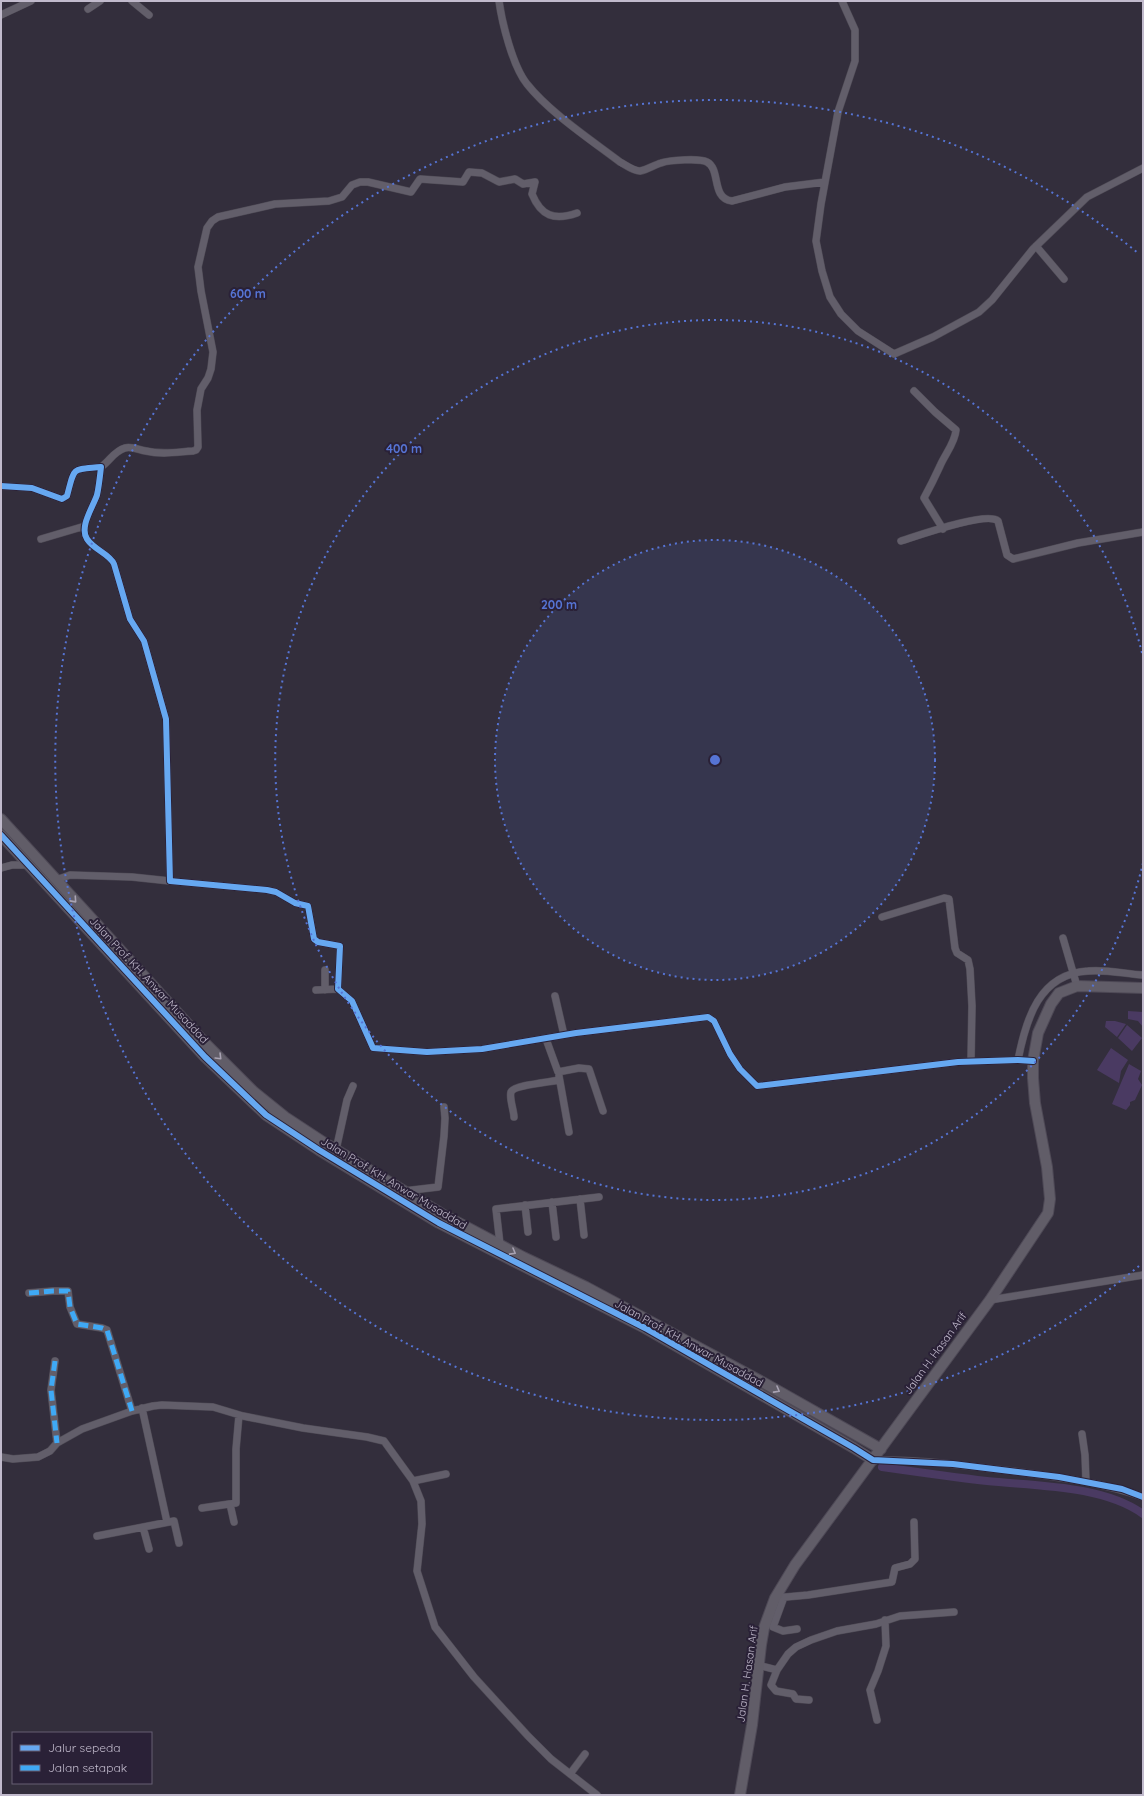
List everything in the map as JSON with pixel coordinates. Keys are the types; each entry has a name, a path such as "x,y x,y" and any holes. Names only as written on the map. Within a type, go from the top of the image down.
{"street":[{"path":"1,15 31,1"},
{"path":"88,9 100,1"},
{"path":"132,1 149,14"},
{"path":"499,1 500,12 515,66 526,84 541,100 620,162 640,171 662,163 684,160 705,160 710,164 722,197 726,201 732,201 785,187 825,182"},
{"path":"842,1 855,30 855,61 838,112 816,241 822,271 830,297 841,314 858,331 894,354 932,337 979,312 992,300 1036,246 1087,197 1143,168"},
{"path":"1,486 32,488 62,499 67,496 74,471 78,469 101,467 111,456 125,448 131,447 158,454 193,452 196,450 198,447 197,410 201,389 208,378 211,369 213,352 201,291 198,267 207,228 212,220 218,217 275,204 329,201 342,197 352,185 360,182 368,182 408,192 413,191 420,179 462,182 469,172 482,172 496,182 515,179 523,184 535,182 532,194 542,212 545,214 564,216 576,213"},
{"path":"1036,246 1064,278"},
{"path":"914,391 956,430 953,441 924,498 942,529"},
{"path":"101,467 97,494 85,526 85,534 87,539 98,551 112,559 130,619 145,644 166,719 170,881"},
{"path":"901,541 971,520 989,518 998,521 1007,555 1013,559 1078,544 1143,532"},
{"path":"42,539 85,526"},
{"name":"Jalan Prof. KH. Anwar Musaddad","path":"1,819 34,862 101,936 282,1120 461,1235 645,1328 869,1458"},
{"name":"Jalan Prof. KH. Anwar Musaddad","path":"1,835 56,880 101,936"},
{"path":"1,868 34,862"},
{"path":"56,880 70,876 132,877 276,892 295,903 308,906 314,939 316,941 340,946 338,989"},
{"path":"882,917 944,898 949,899 955,948 957,953 968,960 970,969 972,1013 971,1061"},
{"path":"1063,938 1074,979"},
{"path":"324,970 325,990"},
{"path":"316,990 338,989 352,1001 371,1045 375,1049 427,1052 482,1049 564,1035 710,1017 714,1021 730,1054 740,1069 758,1086 891,1069 971,1061 1025,1060 1024,1033 1033,1008 1054,981 1074,979 1096,970 1143,975"},
{"name":"Jalan H. Hasan Arif","path":"740,1795 752,1725 758,1665 764,1628 795,1565 869,1458 881,1449 990,1300 1042,1224 1050,1207 1047,1167 1025,1060 1050,1004 1074,979 1143,988"},
{"path":"555,996 564,1035"},
{"path":"546,1039 558,1072 569,1132"},
{"path":"558,1072 579,1068 589,1069 603,1111"},
{"path":"514,1117 512,1090 520,1087 559,1080"},
{"path":"336,1150 347,1100 353,1086"},
{"path":"404,1191 438,1187 446,1118 444,1107"},
{"name":"Jalan Prof. KH. Anwar Musaddad","path":"282,1120 336,1150 373,1178 404,1191 442,1214 642,1317 881,1449"},
{"path":"500,1244 496,1209 599,1197"},
{"path":"580,1199 584,1235"},
{"path":"552,1202 556,1237"},
{"path":"525,1205 528,1232"},
{"path":"990,1300 1143,1275"},
{"path":"29,1293 68,1291 70,1307 77,1324 107,1330 132,1411"},
{"path":"55,1360 52,1390 57,1443"},
{"path":"1,1457 18,1459 38,1457 50,1451 57,1443 82,1429 132,1411 162,1405 213,1407 239,1415 303,1428 382,1440 389,1447 413,1481 421,1501 417,1571 435,1627 474,1677 528,1736 570,1774 597,1795"},
{"path":"142,1408 167,1522"},
{"path":"202,1508 236,1503 236,1449 239,1415"},
{"path":"1082,1434 1085,1455 1086,1482"},
{"path":"881,1449 889,1460"},
{"path":"869,1458 953,1464 1086,1482 1122,1489 1143,1497"},
{"path":"413,1481 446,1474"},
{"path":"230,1504 234,1522"},
{"path":"96,1536 174,1521 179,1543"},
{"path":"797,1629 783,1631 773,1627 779,1597 808,1596 892,1582 895,1568 910,1564 915,1560 914,1522"},
{"path":"143,1527 149,1548"},
{"path":"808,1700 796,1699 793,1694 773,1689 771,1685 776,1670 788,1654 803,1643 837,1631 876,1624 900,1616 954,1612"},
{"path":"877,1720 870,1690 886,1646 885,1620"},
{"path":"758,1665 776,1670"},
{"path":"570,1774 585,1754"}],"shaded area":[{"path":"1128,1011 1143,1012 1143,1027 1138,1021 1128,1019"},
{"path":"1106,1021 1115,1021 1126,1024 1117,1037 1105,1027"},
{"path":"1127,1025 1142,1038 1132,1051 1118,1038"},
{"path":"1111,1048 1128,1060 1121,1071 1119,1083 1097,1070"},
{"path":"1129,1064 1141,1071 1138,1079 1142,1085 1135,1100 1130,1102 1130,1105 1126,1110 1112,1104"}],"waterway":[{"path":"882,1467 987,1481 1068,1488 1108,1497 1127,1504 1143,1514"}],"marked path":[{"path":"29,1293 68,1291 70,1307 77,1324 107,1330 132,1411"},
{"path":"55,1361 51,1390 57,1443"}],"cycle path":[{"path":"1,486 32,488 62,499 67,496 71,479 76,471 101,467 97,495 86,523 85,534 90,543 109,557 114,564 130,619 144,641 166,719 170,881 267,890 276,892 295,903 308,906 314,939 318,942 340,946 338,989 352,1001 373,1048 427,1052 482,1049 576,1033 708,1017 714,1021 730,1054 740,1069 757,1086 958,1062 1033,1061"},
{"path":"1,835 205,1057 266,1115 319,1150 439,1223 645,1328 873,1460 953,1464 1059,1477 1122,1489 1143,1497"}]}
